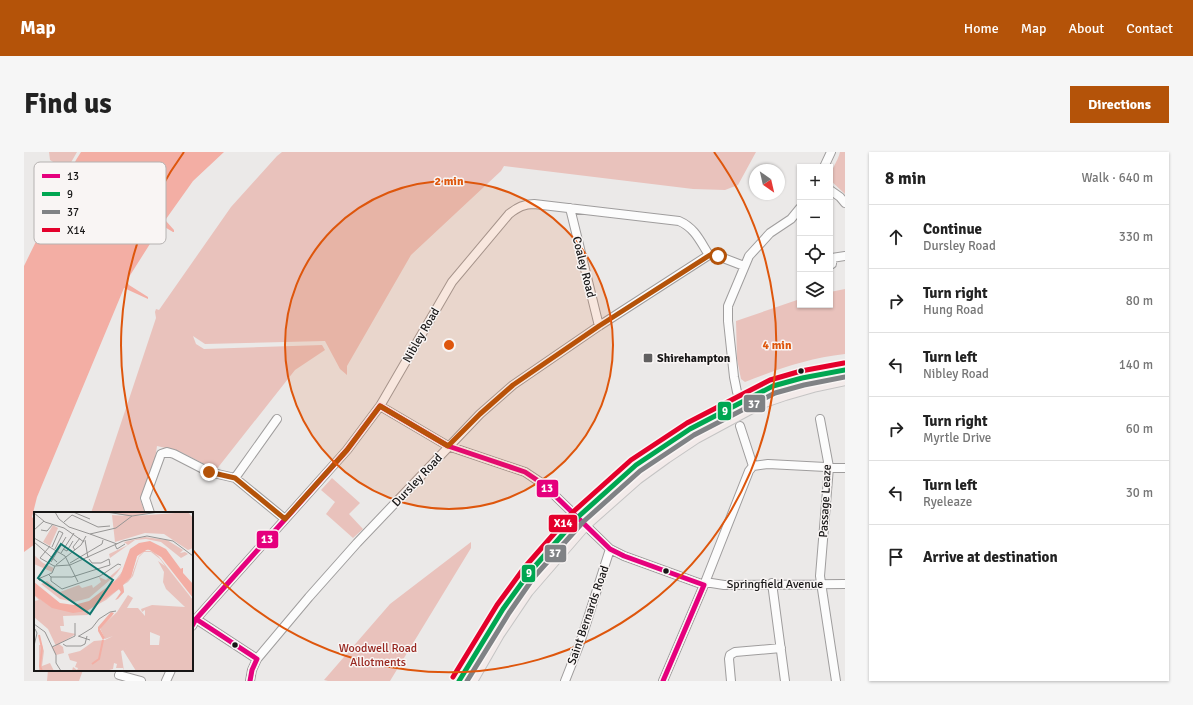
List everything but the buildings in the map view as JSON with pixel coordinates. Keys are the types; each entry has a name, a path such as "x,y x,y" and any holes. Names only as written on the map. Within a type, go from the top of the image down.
{"highway":[{"path":"459,681 503,609 529,572 626,474 647,457 690,429 742,400 773,386 802,378 845,370"},
{"path":"471,681 498,634 527,591 581,521 637,478 696,437 759,403 785,394 845,379"}],"street":[{"path":"826,164 832,152"},
{"path":"833,192 845,203"},
{"name":"Nibley Road","path":"194,623 347,450 380,406 452,282 509,214 517,208 525,204 679,221 688,225 694,231 710,255"},
{"name":"Coaley Road","path":"570,208 599,326"},
{"path":"742,400 737,392 734,377 728,306 749,256 773,230 791,219 797,212"},
{"path":"710,255 718,256 744,266"},
{"name":"Dursley Road","path":"250,681 252,670 258,659 309,597 347,554 480,414 513,385 599,326 710,255"},
{"path":"833,258 845,256"},
{"name":"Springfield Avenue","path":"380,406 448,446 525,472 543,484 610,549 624,556 704,584 845,584"},
{"path":"235,478 277,419"},
{"name":"Passage Leaze","path":"820,419 829,467 820,576 836,681"},
{"path":"740,426 753,466"},
{"path":"150,512 145,498 161,454 168,452 209,472 235,478 285,519"},
{"path":"663,681 704,584 746,477 753,466 768,464 845,468"},
{"name":"Saint Bernards Road","path":"565,681 580,643 610,549"},
{"path":"772,584 785,681"},
{"path":"194,623 258,659"},
{"path":"730,681 730,655 735,652 781,648"},
{"path":"166,681 171,671"},
{"path":"119,675 141,681"}],"green space":[{"path":"49,152 77,152 71,162 53,162 50,160"},
{"path":"282,152 756,152 738,185 725,190 693,189 504,166 501,171 411,255 347,366 347,375 340,369 325,341 205,344 193,336 196,344 204,349 322,345 325,350 295,370 216,470 179,451 157,446 155,459 140,499 145,512 91,512 156,318 156,309 159,310 231,207"},
{"path":"840,152 845,152 845,194 833,183 833,168"},
{"path":"845,289 845,354 819,358 794,365 745,382 741,379 737,359 736,321 797,300 797,308 833,308 833,291"},
{"path":"332,478 360,503 349,514 363,529 353,538 326,514 335,502 321,490"},
{"name":"Woodwell Road Allotments","path":"471,542 471,548 390,681 324,680 390,604"},
{"path":"48,671 83,671 79,681 47,681"}],"shaded area":[{"path":"81,152 224,152 193,181 166,219 166,162 75,162"},
{"path":"166,221 174,230 173,232 166,228"},
{"path":"35,244 150,244 127,281 129,285 148,297 148,299 124,288 37,497 32,517 34,519 34,545 24,552 24,266"}],"transit line":[{"name":"X14","path":"453,677 497,605 524,568 573,512 631,460 687,423 770,380 801,371 844,363"},
{"name":"9","path":"459,681 503,609 529,573 578,517 636,465 690,429 773,386 802,378 845,370"},
{"name":"37","path":"467,681 509,613 534,577 583,522 640,471 694,435 775,393 804,385 845,377"},
{"name":"13","path":"380,406 448,446 525,472 543,484 610,549 624,556 704,585"},
{"name":"13","path":"193,624 196,619 347,450 380,406"},
{"name":"13","path":"663,681 704,585"},
{"name":"13","path":"196,619 257,659 252,670 250,681"}],"place":[{"name":"Shirehampton","path":"648,358"}],"route":[{"path":"209,472 235,478 285,519 347,450 380,406 448,446 480,414 513,385 599,326 710,255 718,256"}]}
